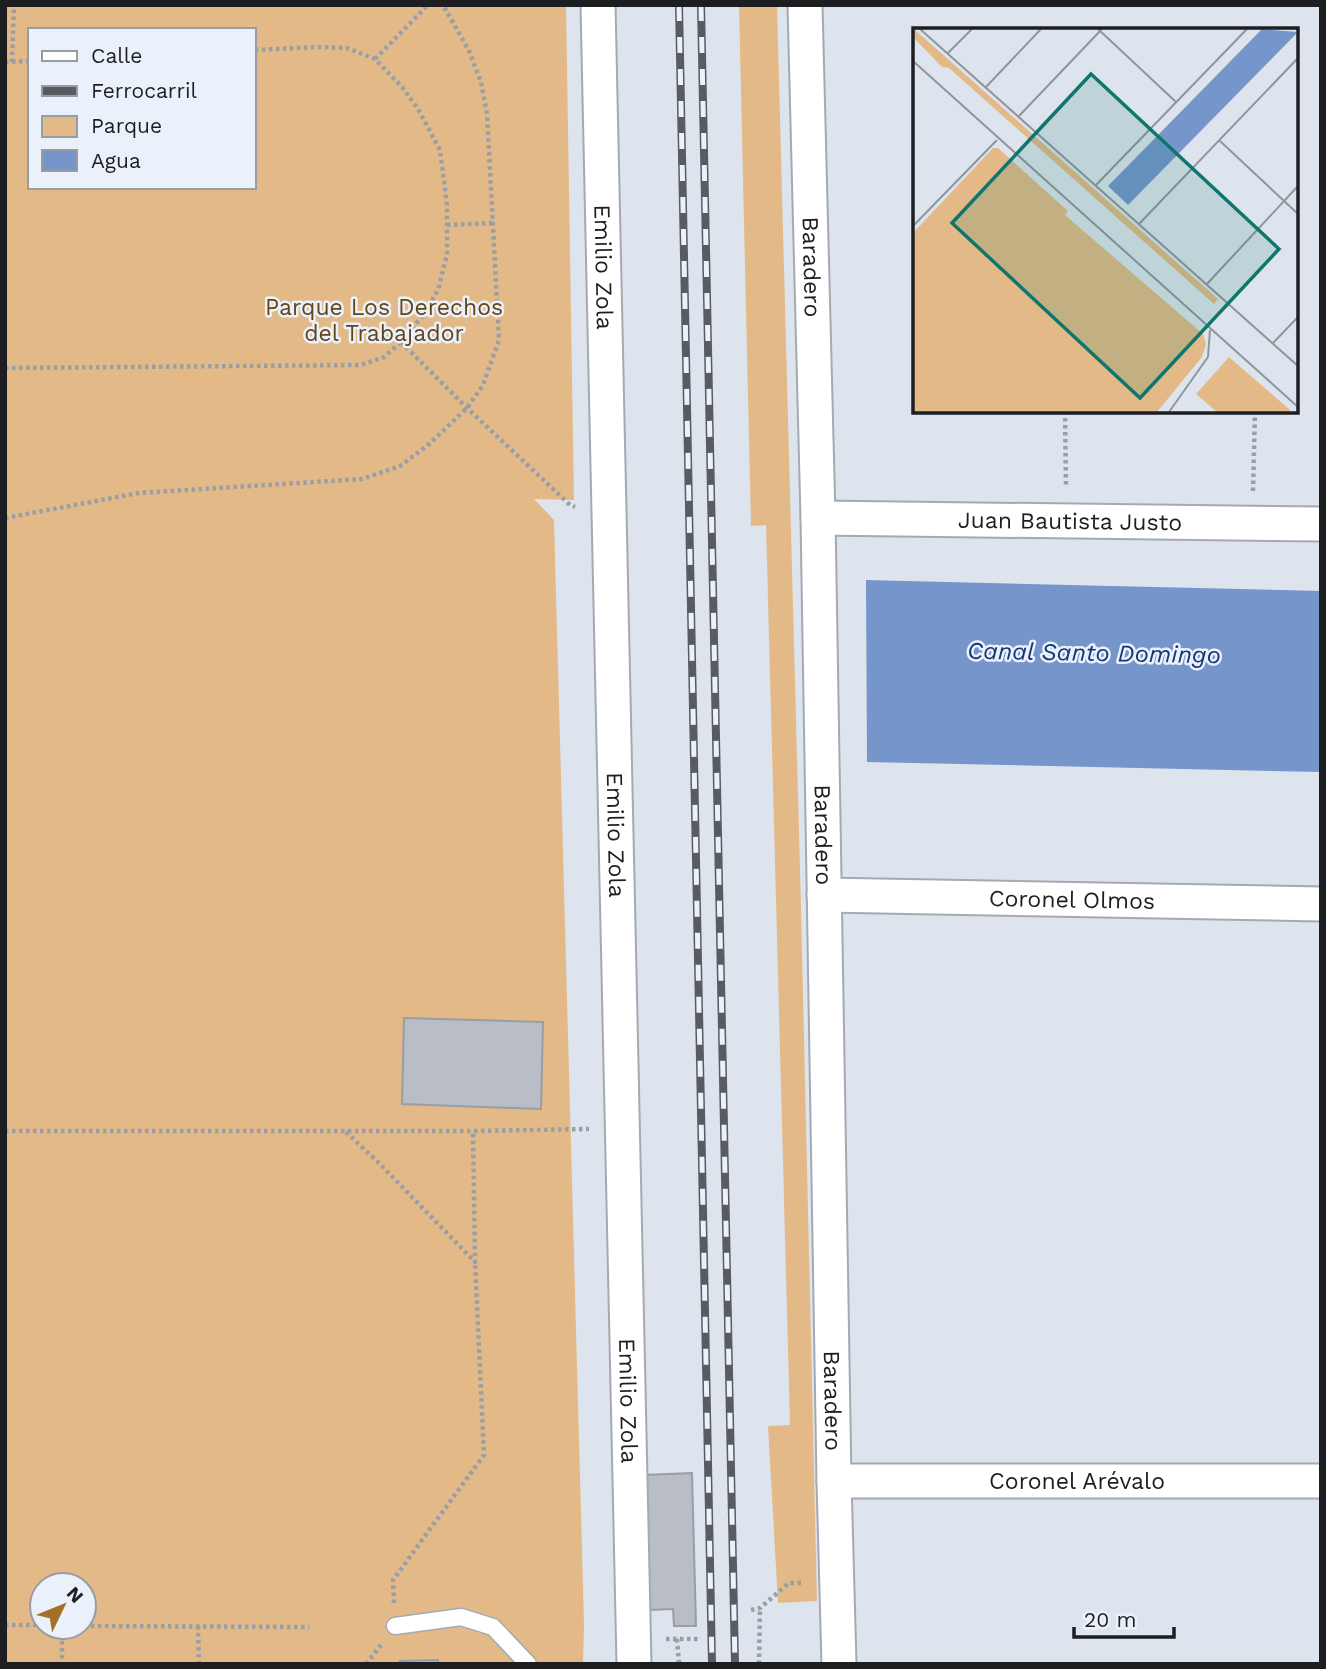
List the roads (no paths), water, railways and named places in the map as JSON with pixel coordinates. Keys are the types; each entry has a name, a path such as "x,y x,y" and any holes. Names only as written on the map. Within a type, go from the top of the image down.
{"street":[{"name":"Emilio Zola","path":"598,5 634,1664"},
{"name":"Baradero","path":"805,5 818,518 839,1664"},
{"name":"Juan Bautista Justo","path":"818,518 1321,524"},
{"name":"Coronel Olmos","path":"824,895 1321,904"},
{"name":"Coronel Arévalo","path":"834,1481 1321,1481"}],"lane":[{"path":"395,1626 461,1617 493,1627 528,1664"}],"water":[{"name":"Canal Santo Domingo","path":"866,580 1321,591 1321,772 867,762"}],"railway":[{"path":"679,5 712,1664"},
{"path":"701,5 735,1664"}],"park label":[{"name":"Parque Los Derechos del Trabajador","path":"384,320"}]}
